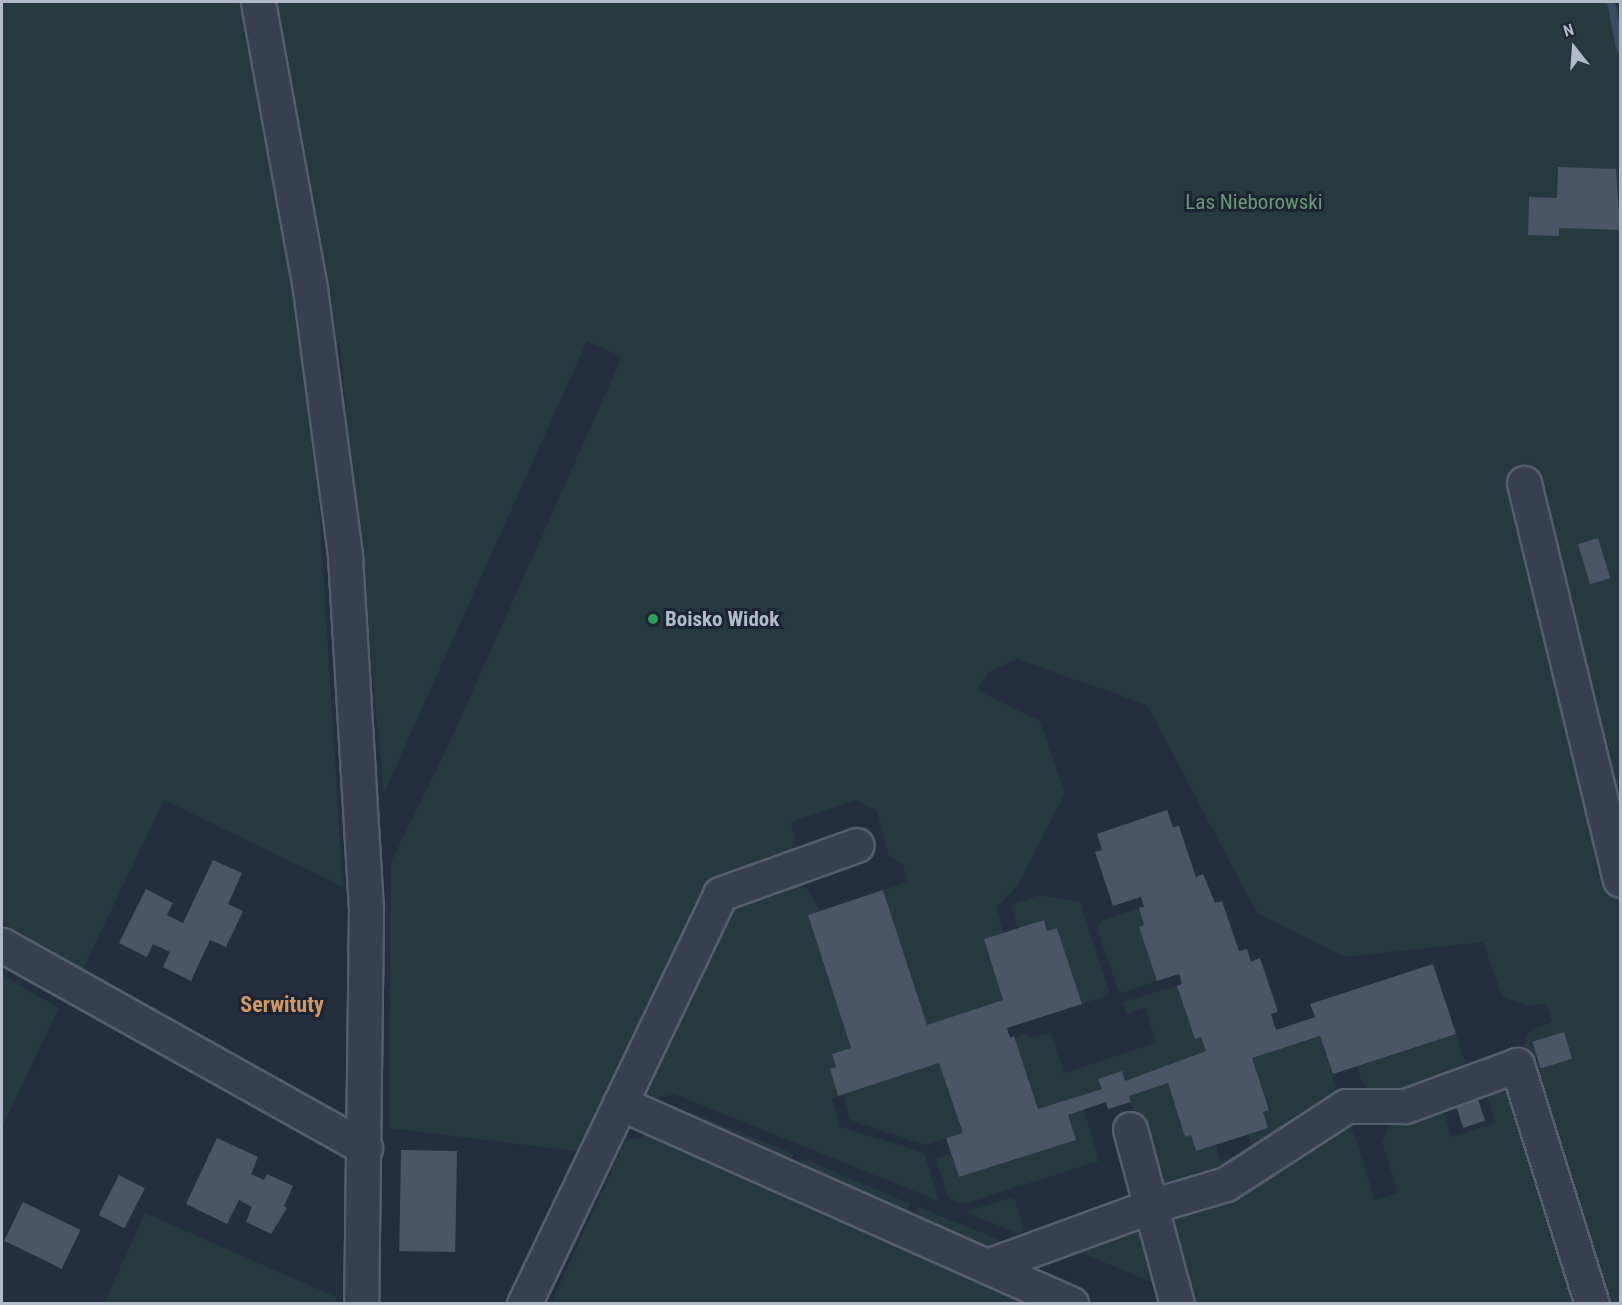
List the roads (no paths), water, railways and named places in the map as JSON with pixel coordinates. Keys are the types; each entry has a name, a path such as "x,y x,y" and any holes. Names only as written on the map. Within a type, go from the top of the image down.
{"street":[{"path":"258,2 310,289 345,555 366,910 362,1304"},
{"path":"1524,483 1620,880"},
{"path":"524,1304 720,894 858,845"},
{"path":"2,945 365,1148"},
{"path":"990,1265 1151,1206 1226,1184 1346,1106 1405,1106 1517,1065 1592,1304"},
{"path":"620,1103 990,1265 1071,1304"},
{"path":"1130,1129 1177,1304"}],"waterway":[{"path":"1611,2 1620,48"}],"place":[{"name":"Boisko Widok","path":"653,619"}],"district":[{"name":"Serwituty","path":"282,1005"}],"park label":[{"name":"Las Nieborowski","path":"1254,202"}]}
